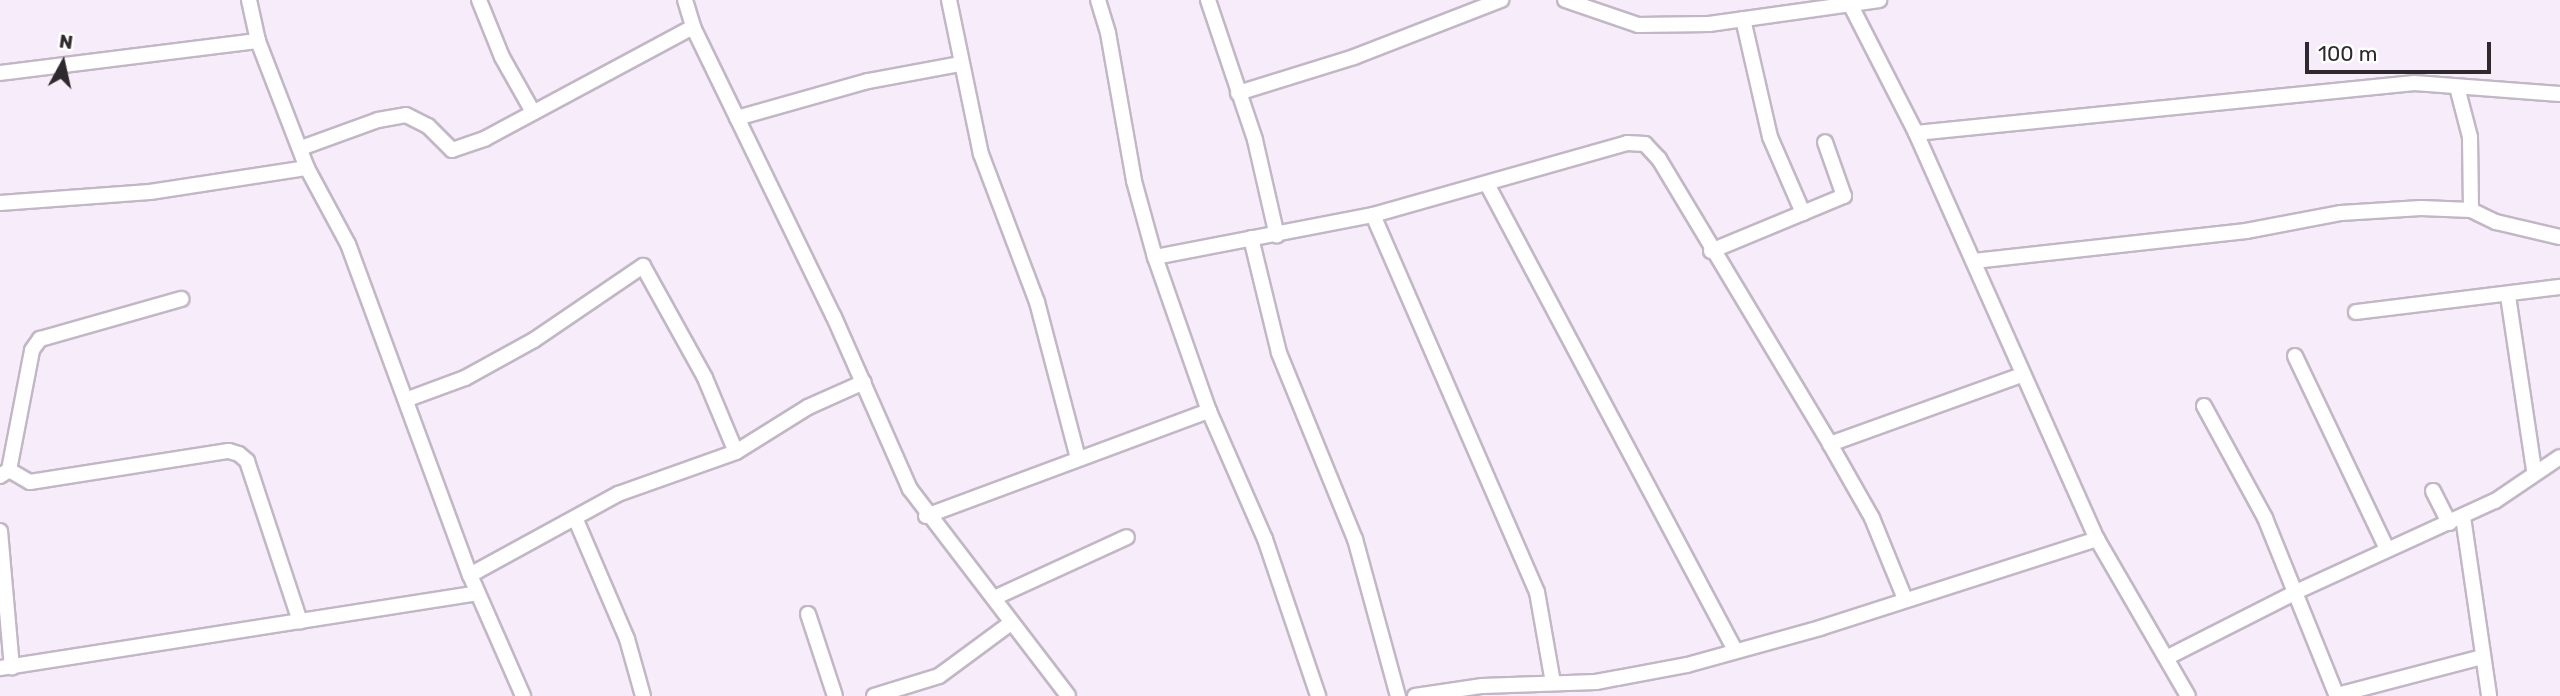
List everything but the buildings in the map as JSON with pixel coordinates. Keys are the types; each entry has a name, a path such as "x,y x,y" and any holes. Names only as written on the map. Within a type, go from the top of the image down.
{"street":[{"path":"249,0 258,41 307,168 348,244 408,399 470,575 523,696"},
{"path":"480,0 502,57 533,112"},
{"path":"685,0 693,27 863,382 887,444 926,516 994,598 1068,696"},
{"path":"948,0 981,153 1037,302 1078,458"},
{"path":"1098,0 1108,33 1133,181 1155,257 1209,411 1265,539 1318,696"},
{"path":"1208,0 1255,140 1277,236"},
{"path":"1238,93 1354,57 1502,0"},
{"path":"1565,0 1638,25 1743,19 1849,2 1879,0"},
{"path":"1849,2 1916,134 2097,539 2168,657 2188,696"},
{"path":"1743,19 1770,137 1803,213"},
{"path":"301,148 377,120 406,115 428,126 452,150 485,138 693,27"},
{"path":"0,73 258,41"},
{"path":"737,118 869,81 960,64"},
{"path":"1916,134 2414,83 2560,94"},
{"path":"2457,87 2469,137 2471,210"},
{"path":"1711,251 1844,196 1825,142"},
{"path":"1155,257 1251,238 1277,236 1373,215 1627,143 1645,144 1659,159 1711,251 1872,517 1905,599"},
{"path":"0,203 150,192 307,168"},
{"path":"1487,184 1735,650"},
{"path":"1974,261 2246,231 2342,213 2471,210 2496,222 2560,237"},
{"path":"1373,215 1537,592 1553,683"},
{"path":"1251,238 1279,353 1354,538 1398,696"},
{"path":"408,399 465,378 534,340 643,266 705,378 736,452"},
{"path":"2356,312 2508,296 2560,287"},
{"path":"2508,296 2534,471"},
{"path":"181,299 40,339 32,350 4,473 30,482 229,451 239,454 247,461 300,621"},
{"path":"2295,356 2388,549"},
{"path":"1830,444 2022,374"},
{"path":"470,575 576,520 618,494 736,452 808,407 863,382"},
{"path":"2204,406 2265,517 2298,591 2337,696 2482,657"},
{"path":"926,516 1209,411"},
{"path":"2168,657 2298,591 2495,501 2534,471 2560,457"},
{"path":"2433,491 2449,523"},
{"path":"2463,517 2490,696"},
{"path":"576,520 627,639 643,696"},
{"path":"0,531 6,667 477,593"},
{"path":"994,598 1126,537"},
{"path":"1415,696 1482,686 1622,677 1820,628 2097,539"},
{"path":"808,614 835,696"},
{"path":"874,696 939,676 1012,624"}]}
